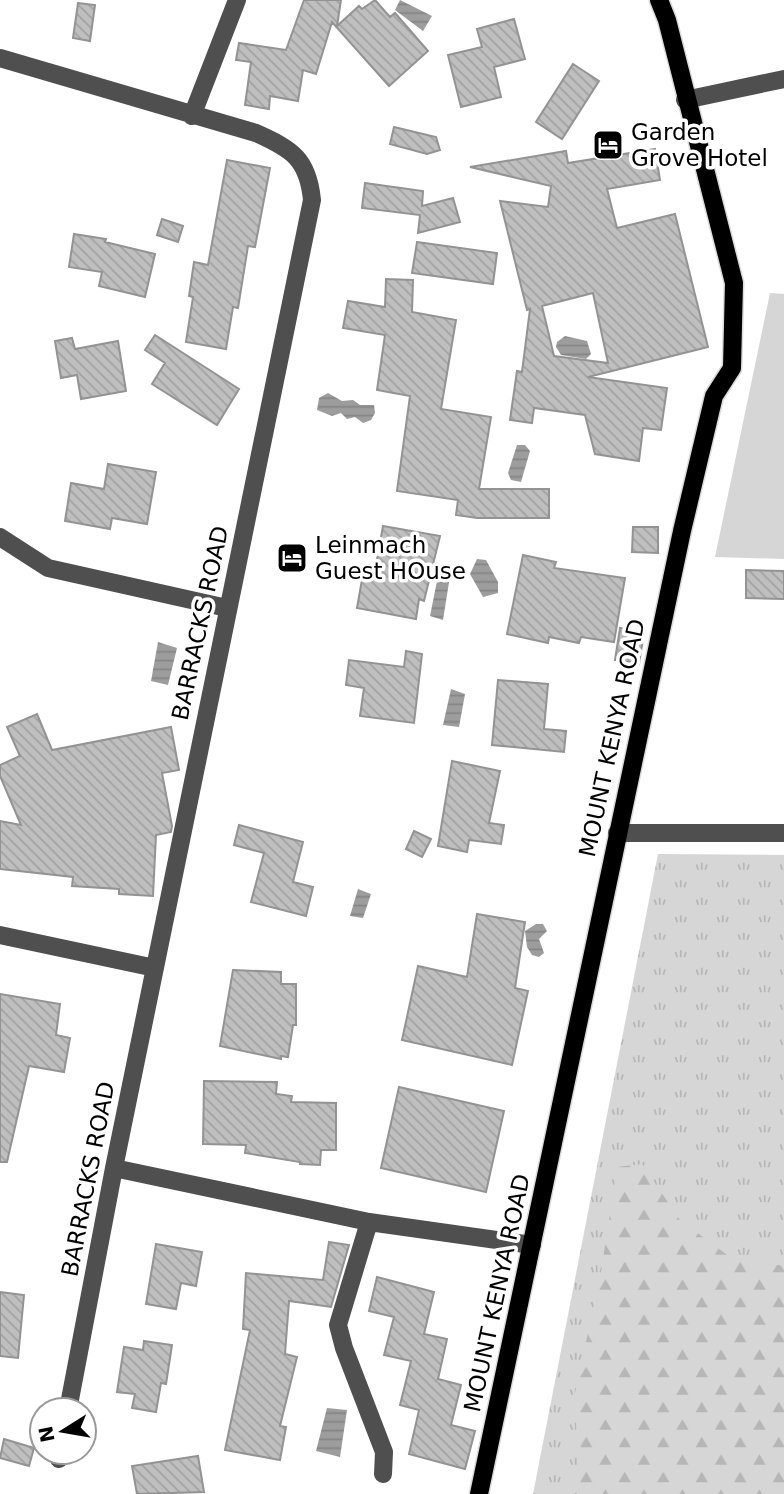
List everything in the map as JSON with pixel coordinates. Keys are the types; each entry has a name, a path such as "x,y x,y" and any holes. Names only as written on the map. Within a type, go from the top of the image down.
{"main road":[{"name":"MOUNT KENYA ROAD","path":"479,1494 682,531 715,396 732,368 734,283 685,100 667,20 659,0"}],"street":[{"path":"192,116 237,0"},
{"name":"BARRACKS ROAD","path":"0,58 256,133 280,144 298,158 306,171 312,200 300,275 228,608 114,1168 71,1396"},
{"path":"685,100 784,79"},
{"path":"0,537 48,568 228,608"},
{"path":"617,833 784,833"},
{"path":"0,935 155,968"},
{"path":"114,1168 369,1223 532,1245"},
{"path":"369,1223 338,1325 344,1348 384,1452 383,1474"}],"green space":[{"path":"770,293 784,294 784,559 715,557"},
{"path":"658,854 784,855 784,1494 533,1494"},
{"path":"642,1164 680,1220 730,1257 784,1266 784,1494 579,1494 575,1393 601,1272 617,1167"}],"shaded area":[{"path":"400,0 432,16 423,31 395,10"},
{"path":"565,336 587,341 591,354 586,359 561,355 556,347 557,342"},
{"path":"328,393 342,401 353,400 360,405 374,405 375,413 371,420 363,423 355,417 347,419 341,413 332,416 317,410 319,398"},
{"path":"517,445 525,445 530,451 521,482 511,480 508,473"},
{"path":"477,559 486,560 498,582 498,593 483,597 470,574"},
{"path":"440,566 451,570 443,620 430,616"},
{"path":"158,642 177,648 168,685 151,681"},
{"path":"451,689 465,694 459,727 443,725"},
{"path":"358,889 371,894 363,918 350,916"},
{"path":"536,924 543,924 547,931 539,939 544,953 539,957 532,955 527,947 525,931"},
{"path":"327,1408 347,1410 340,1457 316,1451"}],"building":[{"path":"304,0 341,0 337,26 359,6 362,9 375,0 390,17 395,13 428,51 389,86 332,22 316,74 303,70 298,101 270,96 269,109 245,105 251,62 236,60 239,43 286,50"},
{"path":"78,3 95,5 90,41 73,38"},
{"path":"514,19 525,59 494,67 501,97 461,107 448,55 482,47 477,29"},
{"path":"573,64 599,81 562,139 536,122"},
{"path":"394,127 436,137 440,150 427,154 390,144"},
{"path":"655,149 660,180 607,189 617,228 675,214 708,347 588,377 667,388 661,430 643,428 639,461 595,454 585,415 534,408 532,423 510,420 517,371 522,372 530,309 527,310 500,201 548,207 551,186 470,167 566,151 568,163","holes":["593,293 608,363 554,356 542,306"]},
{"path":"227,160 270,168 255,247 248,246 238,308 233,307 226,349 186,342 193,297 189,296 194,262 208,265"},
{"path":"365,183 423,191 422,206 453,198 460,222 418,233 420,215 362,208"},
{"path":"162,219 183,226 178,242 157,235"},
{"path":"74,234 106,239 105,242 155,254 145,297 99,286 102,272 69,267"},
{"path":"417,242 497,253 493,284 412,273"},
{"path":"386,279 413,280 412,312 456,320 441,409 491,417 479,489 549,489 549,518 477,518 456,515 458,500 397,491 410,396 377,390 385,335 343,328 348,301 385,307"},
{"path":"155,335 239,389 217,425 152,384 165,363 145,350"},
{"path":"72,338 75,349 118,341 126,391 81,399 77,375 61,378 55,341"},
{"path":"108,464 156,472 147,524 112,518 110,529 65,521 71,483 104,489"},
{"path":"383,526 440,536 424,601 419,599 416,619 357,608 364,568 375,571"},
{"path":"633,527 658,527 658,553 632,552"},
{"path":"523,555 556,562 554,568 625,578 614,642 581,637 579,643 549,637 548,643 507,634"},
{"path":"746,570 784,571 784,599 746,598"},
{"path":"620,628 644,632 639,664 615,660"},
{"path":"406,651 422,654 414,723 360,716 364,688 346,685 349,660 404,667"},
{"path":"498,680 548,684 544,729 566,731 564,752 492,745"},
{"path":"37,714 52,750 171,727 179,770 162,773 172,826 171,832 156,835 153,896 119,894 119,889 72,886 73,877 0,869 0,821 21,825 0,776 0,765 20,756 7,727"},
{"path":"452,761 500,771 489,823 504,825 501,844 469,840 467,852 438,846"},
{"path":"239,825 303,842 293,882 313,887 306,916 251,902 264,853 234,845"},
{"path":"414,831 431,839 422,857 406,849"},
{"path":"477,914 525,922 515,988 528,991 512,1065 402,1040 418,966 467,977"},
{"path":"233,970 281,972 281,984 296,984 296,1025 293,1025 288,1057 281,1056 281,1059 220,1046"},
{"path":"0,994 60,1004 56,1035 70,1038 64,1072 29,1066 7,1162 0,1162"},
{"path":"204,1081 277,1082 276,1094 292,1096 291,1102 336,1103 336,1150 321,1150 320,1165 300,1164 245,1153 246,1145 203,1144"},
{"path":"399,1087 504,1111 486,1192 381,1168"},
{"path":"329,1242 349,1245 331,1307 289,1301 285,1354 297,1357 280,1426 286,1427 280,1460 225,1450 250,1330 243,1329 246,1273 323,1280"},
{"path":"156,1244 202,1252 196,1286 181,1283 176,1309 146,1304"},
{"path":"377,1277 434,1292 424,1334 447,1339 438,1379 461,1385 451,1425 475,1431 465,1469 409,1454 419,1410 400,1405 411,1361 384,1355 394,1317 369,1311"},
{"path":"0,1292 24,1295 18,1358 0,1356"},
{"path":"144,1341 172,1345 166,1384 161,1383 156,1412 132,1408 135,1394 117,1392 124,1347 143,1350"},
{"path":"4,1439 28,1446 28,1466 0,1458"},
{"path":"198,1456 204,1492 137,1494 132,1466"}],"place":[{"name":"Garden Grove Hotel","path":"608,145"},
{"name":"Leinmach Guest HOuse","path":"292,558"}]}
